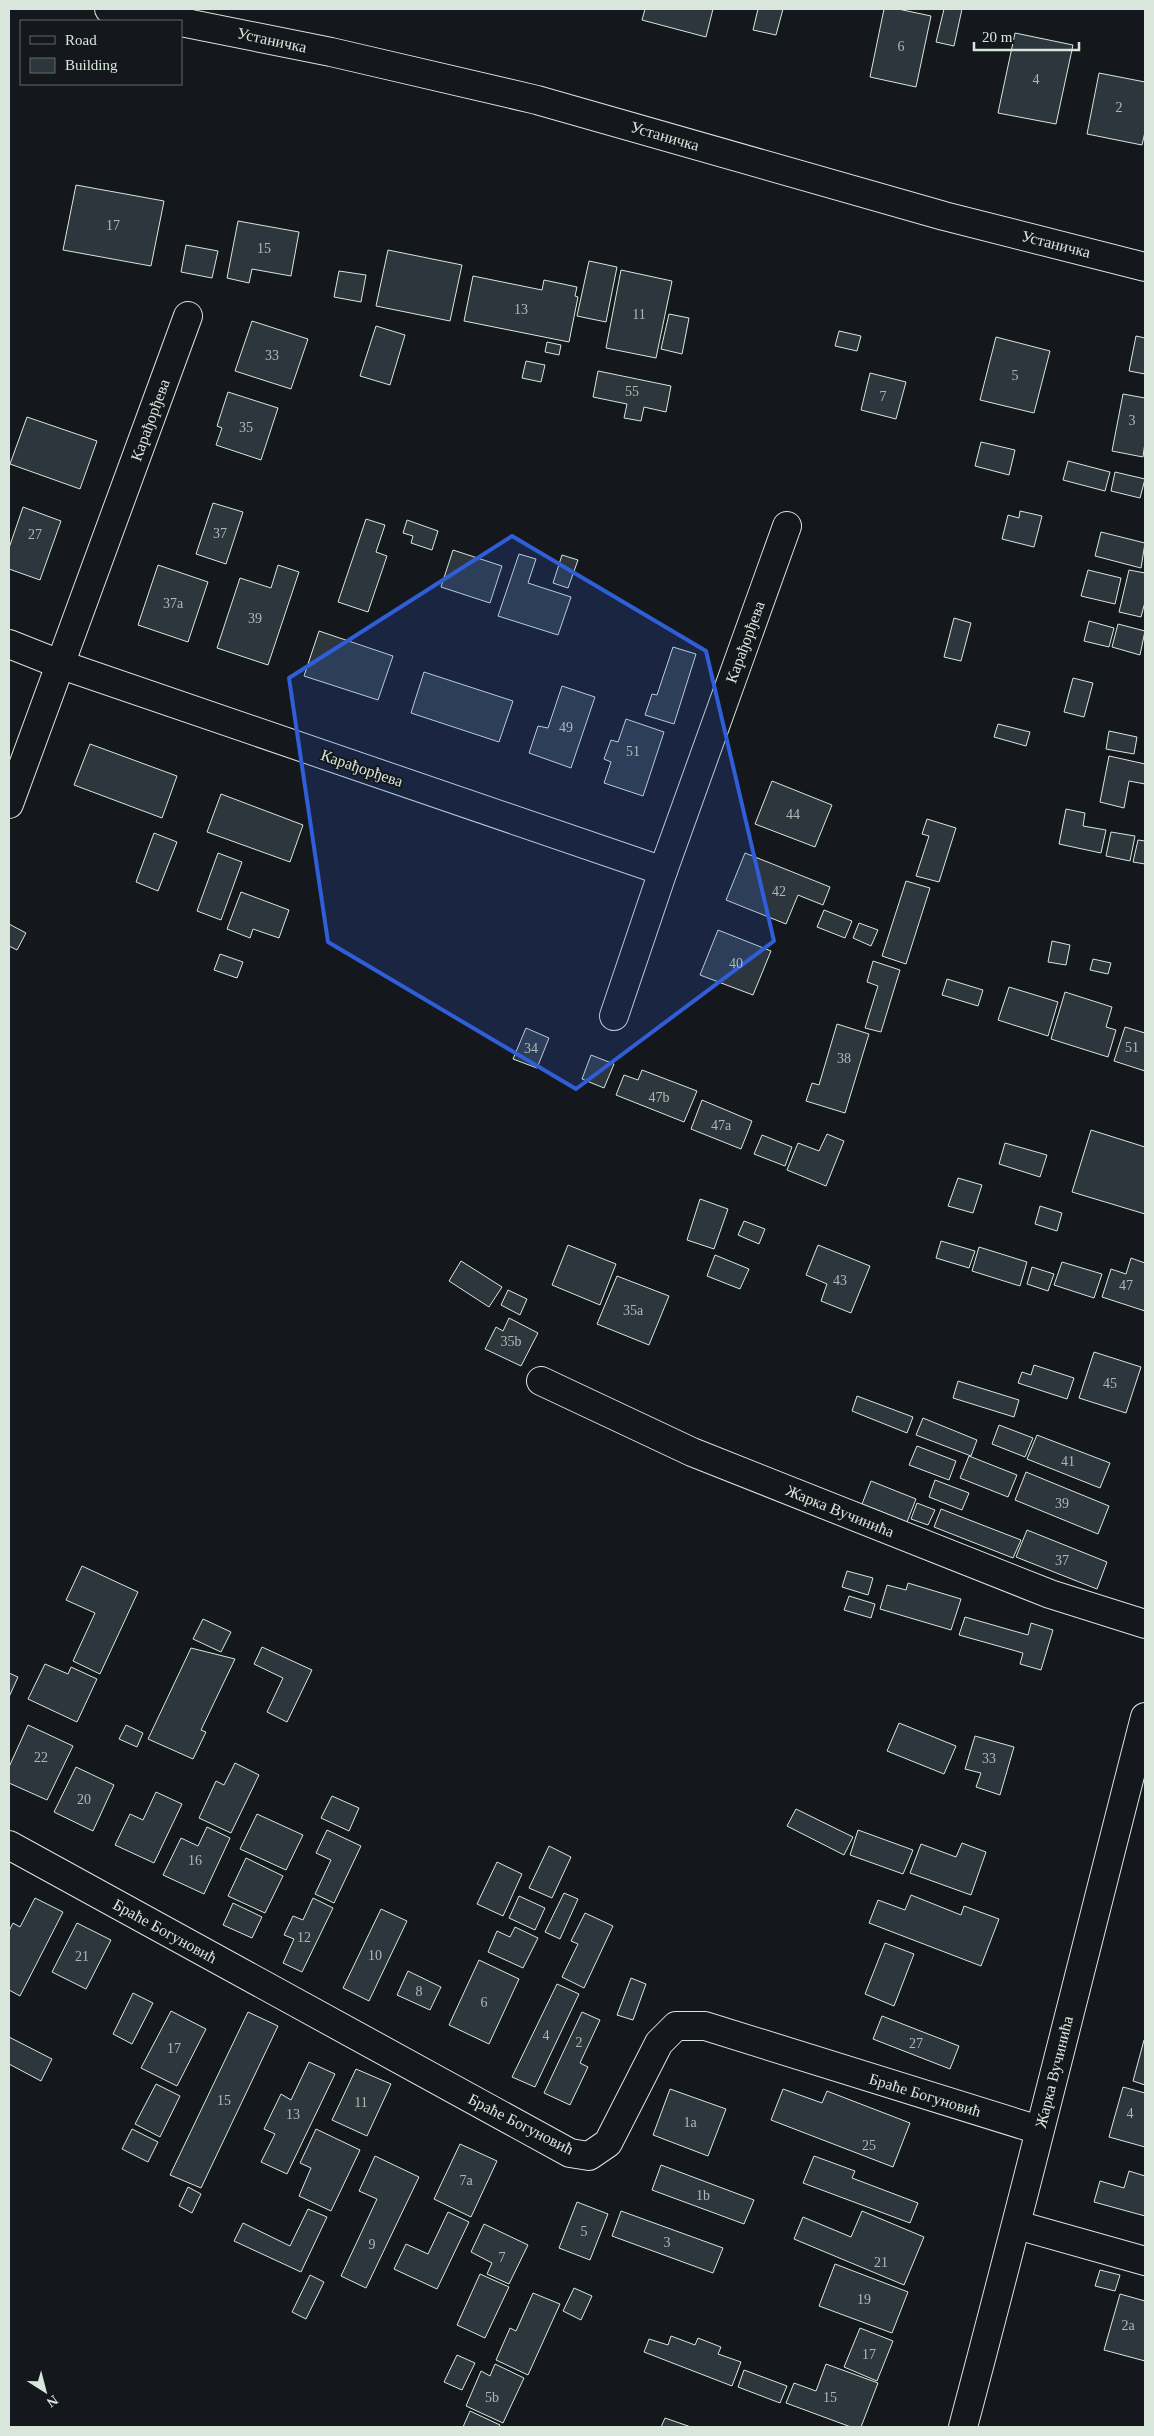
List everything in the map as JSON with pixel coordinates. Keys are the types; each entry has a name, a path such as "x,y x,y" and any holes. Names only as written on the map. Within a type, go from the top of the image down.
{"street":[{"name":"Устаничка","path":"108,9 169,20"},
{"name":"Устаничка","path":"182,22 331,52 537,100 944,216 1145,267"},
{"name":"Карађорђева","path":"9,804 62,665 188,316"},
{"name":"Карађорђева","path":"614,1016 663,871 786,526"},
{"name":"Карађорђева","path":"9,644 62,665 663,871"},
{"name":"Жарка Вучинића","path":"541,1380 692,1452 1050,1594 1145,1624"},
{"name":"Жарка Вучинића","path":"963,2427 1017,2225 1039,2130 1145,1717"},
{"name":"Браће Богуновић","path":"9,1845 570,2153 589,2156 608,2143 659,2042 676,2026 705,2026 1039,2130"},
{"path":"1017,2225 1145,2262"}],"highlighted area":[{"path":"512,536 706,651 774,941 576,1089 328,942 289,678"}],"building":[{"path":"645,9 713,9 706,37 642,20"},
{"path":"758,9 783,9 776,35 753,30"},
{"path":"884,9 898,9 931,16 916,87 870,77"},
{"path":"944,9 962,9 954,46 936,42"},
{"path":"1015,33 1073,45 1056,124 998,113"},
{"path":"1099,73 1145,82 1145,132 1142,145 1087,134"},
{"path":"76,185 164,201 151,266 63,250"},
{"path":"238,221 299,232 291,276 252,269 249,283 227,278"},
{"path":"186,245 218,251 212,278 181,272"},
{"path":"388,250 462,265 450,321 376,306"},
{"path":"589,261 617,267 606,322 577,316"},
{"path":"621,270 672,281 656,358 606,348"},
{"path":"339,271 366,275 361,302 334,297"},
{"path":"473,276 542,290 544,280 577,287 575,296 578,297 569,342 464,321"},
{"path":"669,314 689,318 682,354 661,349"},
{"path":"252,321 308,339 291,389 235,371"},
{"path":"376,326 405,335 390,385 360,376"},
{"path":"839,331 861,336 857,351 835,346"},
{"path":"1136,336 1145,338 1145,374 1129,371"},
{"path":"996,337 1050,351 1034,413 980,400"},
{"path":"547,342 561,345 559,355 545,352"},
{"path":"526,361 545,365 541,382 522,378"},
{"path":"598,371 671,386 666,412 644,407 641,421 624,418 627,404 593,397"},
{"path":"870,373 906,382 896,419 861,410"},
{"path":"228,392 278,408 261,460 216,445 222,428 217,426"},
{"path":"1123,394 1145,398 1143,457 1112,451"},
{"path":"27,417 97,441 80,489 10,464"},
{"path":"981,442 1015,450 1009,475 975,466"},
{"path":"1068,461 1110,472 1105,491 1063,480"},
{"path":"1115,472 1145,479 1140,498 1111,491"},
{"path":"213,503 243,512 226,564 196,554"},
{"path":"23,507 61,521 40,580 9,569 9,548"},
{"path":"1020,511 1042,516 1034,547 1002,539 1008,515 1019,518"},
{"path":"366,519 385,525 376,552 387,556 368,612 338,602"},
{"path":"407,520 438,531 432,550 411,543 413,536 403,533"},
{"path":"1101,532 1145,543 1141,568 1095,556"},
{"path":"453,550 502,566 490,603 441,587"},
{"path":"519,554 536,559 528,583 571,597 558,635 498,616"},
{"path":"562,555 578,560 568,588 553,583"},
{"path":"158,565 208,582 188,642 138,625"},
{"path":"278,565 299,572 268,665 217,648 240,578 271,588"},
{"path":"1088,570 1121,578 1115,604 1081,596"},
{"path":"1129,570 1145,573 1145,602 1141,617 1119,612"},
{"path":"954,618 971,623 961,661 944,657"},
{"path":"1089,621 1114,628 1109,647 1084,641"},
{"path":"1118,624 1145,631 1140,655 1112,647"},
{"path":"319,631 393,656 378,700 304,676"},
{"path":"673,647 696,654 674,724 645,715 652,694 657,695"},
{"path":"424,672 513,701 499,742 411,713"},
{"path":"1073,678 1093,683 1084,717 1064,712"},
{"path":"562,686 595,697 571,768 529,753 538,726 548,728"},
{"path":"626,719 664,732 643,796 604,783 611,762 604,759 611,740 618,742"},
{"path":"998,724 1030,732 1026,746 994,737"},
{"path":"1109,731 1137,737 1134,754 1106,749"},
{"path":"90,744 177,776 162,818 74,785"},
{"path":"1109,756 1145,764 1145,784 1129,781 1124,808 1100,802"},
{"path":"772,781 832,805 815,847 755,824"},
{"path":"221,794 303,825 290,862 207,832"},
{"path":"1066,809 1085,813 1083,826 1106,830 1101,853 1059,844"},
{"path":"927,819 956,828 939,882 916,876 929,836 922,834"},
{"path":"1111,832 1135,836 1130,861 1106,856"},
{"path":"154,833 177,842 158,891 136,882"},
{"path":"1138,840 1145,841 1145,864 1133,862"},
{"path":"218,853 242,862 221,920 197,911"},
{"path":"745,853 830,887 823,905 798,895 786,924 726,900"},
{"path":"906,881 930,888 906,964 882,956"},
{"path":"241,892 289,910 279,938 253,929 250,938 227,929"},
{"path":"824,910 852,921 845,938 817,927"},
{"path":"859,923 878,930 871,946 853,938"},
{"path":"9,924 26,933 17,950 9,946"},
{"path":"718,930 771,951 753,995 700,975"},
{"path":"1052,941 1070,945 1066,965 1048,962"},
{"path":"220,954 243,962 237,978 214,970"},
{"path":"1093,959 1111,963 1108,974 1090,970"},
{"path":"873,961 900,970 881,1032 865,1028 878,986 867,982"},
{"path":"947,979 983,990 978,1006 942,995"},
{"path":"1009,987 1058,1002 1048,1036 998,1020"},
{"path":"1065,992 1112,1007 1106,1027 1116,1030 1108,1057 1051,1039"},
{"path":"837,1024 869,1034 845,1113 806,1101 812,1083 819,1085"},
{"path":"1125,1027 1145,1033 1145,1071 1114,1061"},
{"path":"526,1028 549,1038 537,1068 513,1059"},
{"path":"591,1055 614,1064 604,1088 582,1079"},
{"path":"642,1070 697,1091 684,1122 616,1095 624,1075 638,1080"},
{"path":"702,1100 752,1121 741,1149 691,1129"},
{"path":"1091,1130 1145,1147 1145,1214 1072,1192"},
{"path":"827,1134 844,1141 826,1186 787,1170 798,1143 819,1151"},
{"path":"762,1135 792,1147 785,1166 754,1154"},
{"path":"1005,1143 1047,1155 1040,1177 999,1164"},
{"path":"958,1178 982,1185 973,1213 948,1206"},
{"path":"700,1199 728,1209 714,1249 687,1240"},
{"path":"1040,1206 1062,1213 1057,1231 1035,1224"},
{"path":"744,1221 765,1229 759,1244 738,1235"},
{"path":"941,1241 975,1251 969,1268 936,1258"},
{"path":"568,1245 616,1264 600,1305 552,1285"},
{"path":"818,1245 870,1266 851,1313 821,1301 827,1284 806,1275"},
{"path":"979,1247 1027,1262 1020,1286 972,1271"},
{"path":"715,1255 749,1269 740,1289 707,1276"},
{"path":"1131,1258 1145,1263 1145,1311 1102,1297 1111,1269 1126,1274"},
{"path":"461,1261 502,1287 489,1307 449,1281"},
{"path":"1062,1262 1102,1274 1094,1298 1054,1285"},
{"path":"1032,1267 1054,1274 1048,1291 1027,1284"},
{"path":"617,1276 669,1296 649,1345 597,1324"},
{"path":"508,1290 527,1299 520,1315 501,1305"},
{"path":"509,1318 538,1333 521,1366 485,1349 496,1327 503,1331"},
{"path":"1094,1352 1141,1367 1126,1413 1079,1398"},
{"path":"1034,1365 1074,1378 1067,1399 1018,1383 1022,1372 1031,1375"},
{"path":"958,1381 1019,1400 1014,1417 953,1398"},
{"path":"857,1396 913,1417 907,1433 852,1411"},
{"path":"923,1418 977,1440 971,1456 916,1435"},
{"path":"999,1425 1033,1438 1025,1457 992,1444"},
{"path":"1037,1435 1110,1463 1100,1488 1027,1459"},
{"path":"917,1446 956,1461 949,1480 909,1465"},
{"path":"969,1456 1017,1475 1008,1497 960,1478"},
{"path":"1026,1472 1109,1506 1098,1534 1015,1500"},
{"path":"935,1480 969,1493 962,1510 929,1497"},
{"path":"871,1481 916,1499 907,1522 862,1504"},
{"path":"917,1503 935,1510 928,1525 911,1519"},
{"path":"941,1509 1021,1540 1013,1558 934,1527"},
{"path":"1027,1530 1107,1562 1097,1589 1016,1557"},
{"path":"82,1566 138,1592 100,1674 73,1661 95,1613 66,1600"},
{"path":"847,1571 873,1578 868,1595 842,1587"},
{"path":"908,1583 961,1599 951,1630 880,1609 887,1585 906,1590"},
{"path":"849,1596 875,1604 871,1618 844,1610"},
{"path":"965,1617 1028,1635 1031,1623 1053,1630 1041,1670 1020,1664 1023,1653 959,1635"},
{"path":"203,1619 231,1632 221,1652 193,1639"},
{"path":"262,1647 312,1670 287,1722 267,1712 283,1678 254,1664"},
{"path":"191,1648 235,1659 201,1730 206,1732 193,1759 148,1739"},
{"path":"45,1664 68,1674 71,1667 97,1679 77,1722 28,1699"},
{"path":"9,1673 18,1677 9,1697"},
{"path":"899,1723 956,1746 944,1774 887,1751"},
{"path":"28,1725 73,1746 47,1800 9,1783 9,1767"},
{"path":"126,1725 143,1733 137,1747 119,1739"},
{"path":"975,1736 1014,1747 1000,1795 976,1787 981,1773 965,1769"},
{"path":"235,1763 259,1775 231,1833 199,1818 216,1781 224,1785"},
{"path":"76,1767 114,1785 93,1831 54,1812"},
{"path":"156,1792 182,1804 154,1863 115,1845 130,1814 143,1820"},
{"path":"332,1796 359,1808 349,1831 321,1818"},
{"path":"796,1809 853,1837 844,1855 787,1826"},
{"path":"257,1814 303,1835 286,1870 240,1849"},
{"path":"207,1827 230,1838 204,1894 163,1875 181,1838 198,1846"},
{"path":"327,1830 361,1846 334,1903 315,1894 331,1860 316,1853"},
{"path":"858,1830 913,1850 903,1874 850,1855"},
{"path":"962,1843 986,1852 971,1895 910,1873 921,1844 956,1857"},
{"path":"549,1846 571,1857 552,1898 529,1888"},
{"path":"246,1858 283,1876 265,1913 228,1896"},
{"path":"497,1862 522,1874 503,1916 477,1904"},
{"path":"564,1893 578,1899 560,1939 545,1932"},
{"path":"911,1895 961,1915 964,1906 999,1919 981,1966 869,1923 878,1900 905,1910"},
{"path":"519,1896 545,1908 535,1930 509,1918"},
{"path":"35,1898 63,1912 20,1996 9,1990 9,1931 13,1923 20,1927"},
{"path":"313,1898 333,1908 302,1972 283,1963 294,1939 284,1935 293,1916 303,1920"},
{"path":"233,1903 262,1917 252,1938 223,1925"},
{"path":"381,1909 407,1921 369,2001 343,1988"},
{"path":"585,1913 613,1926 584,1988 562,1977 578,1944 571,1941"},
{"path":"77,1923 111,1940 86,1989 52,1972"},
{"path":"515,1927 538,1938 523,1968 488,1952 497,1931 510,1937"},
{"path":"885,1943 914,1954 894,2006 865,1994"},
{"path":"479,1960 519,1979 489,2044 449,2025"},
{"path":"408,1971 441,1987 430,2010 397,1995"},
{"path":"631,1978 646,1984 633,2020 617,2015"},
{"path":"557,1984 579,1994 535,2087 512,2077"},
{"path":"133,1993 153,2003 132,2044 113,2034"},
{"path":"171,2011 206,2029 177,2086 141,2068"},
{"path":"248,2012 278,2026 201,2188 170,2175"},
{"path":"582,2012 600,2020 580,2063 588,2067 570,2105 544,2093"},
{"path":"882,2016 959,2046 950,2069 873,2039"},
{"path":"9,2037 52,2059 41,2081 9,2064"},
{"path":"1145,2041 1145,2085 1133,2081"},
{"path":"309,2062 335,2074 287,2174 261,2162 275,2134 264,2129 281,2094 291,2100"},
{"path":"356,2069 391,2084 367,2136 332,2120"},
{"path":"156,2084 180,2096 160,2137 135,2124"},
{"path":"1123,2087 1145,2093 1145,2147 1109,2137"},
{"path":"670,2089 726,2109 708,2156 653,2135"},
{"path":"783,2089 822,2103 827,2091 910,2123 893,2167 771,2120"},
{"path":"132,2129 158,2142 148,2162 122,2149"},
{"path":"316,2129 360,2150 331,2211 299,2196 311,2168 300,2163"},
{"path":"460,2144 497,2161 471,2217 434,2199"},
{"path":"375,2156 419,2177 366,2288 341,2276 377,2199 359,2191"},
{"path":"814,2156 855,2171 852,2178 918,2203 910,2223 803,2183"},
{"path":"661,2165 754,2200 744,2224 652,2190"},
{"path":"1129,2171 1145,2176 1145,2216 1094,2202 1100,2181 1124,2188"},
{"path":"188,2187 201,2194 192,2213 179,2206"},
{"path":"577,2202 608,2214 590,2260 559,2248"},
{"path":"308,2209 327,2217 301,2272 234,2241 243,2223 290,2246"},
{"path":"621,2211 723,2248 713,2273 612,2236"},
{"path":"862,2211 924,2237 904,2285 794,2239 803,2217 851,2237"},
{"path":"448,2212 469,2222 437,2289 394,2269 406,2244 428,2254"},
{"path":"484,2224 528,2245 509,2284 487,2274 492,2263 471,2252"},
{"path":"835,2264 908,2292 892,2333 819,2306"},
{"path":"1100,2270 1120,2275 1115,2291 1095,2286"},
{"path":"480,2274 509,2287 485,2338 457,2325"},
{"path":"310,2275 324,2282 306,2319 292,2312"},
{"path":"574,2288 592,2296 581,2320 563,2311"},
{"path":"533,2293 560,2304 528,2375 496,2360 510,2328 516,2331"},
{"path":"1120,2294 1145,2301 1145,2361 1104,2350"},
{"path":"860,2328 893,2341 877,2381 844,2367"},
{"path":"671,2336 695,2345 698,2338 721,2347 718,2354 741,2362 732,2386 644,2352 649,2339 668,2345"},
{"path":"457,2355 475,2363 462,2390 444,2382"},
{"path":"495,2364 524,2378 503,2423 466,2406 481,2371 490,2376"},
{"path":"826,2364 878,2383 861,2427 851,2427 786,2403 794,2383 816,2391"},
{"path":"744,2370 787,2386 780,2403 738,2387"},
{"path":"470,2411 500,2425 499,2427 463,2427"},
{"path":"665,2418 691,2427 661,2427"}]}
